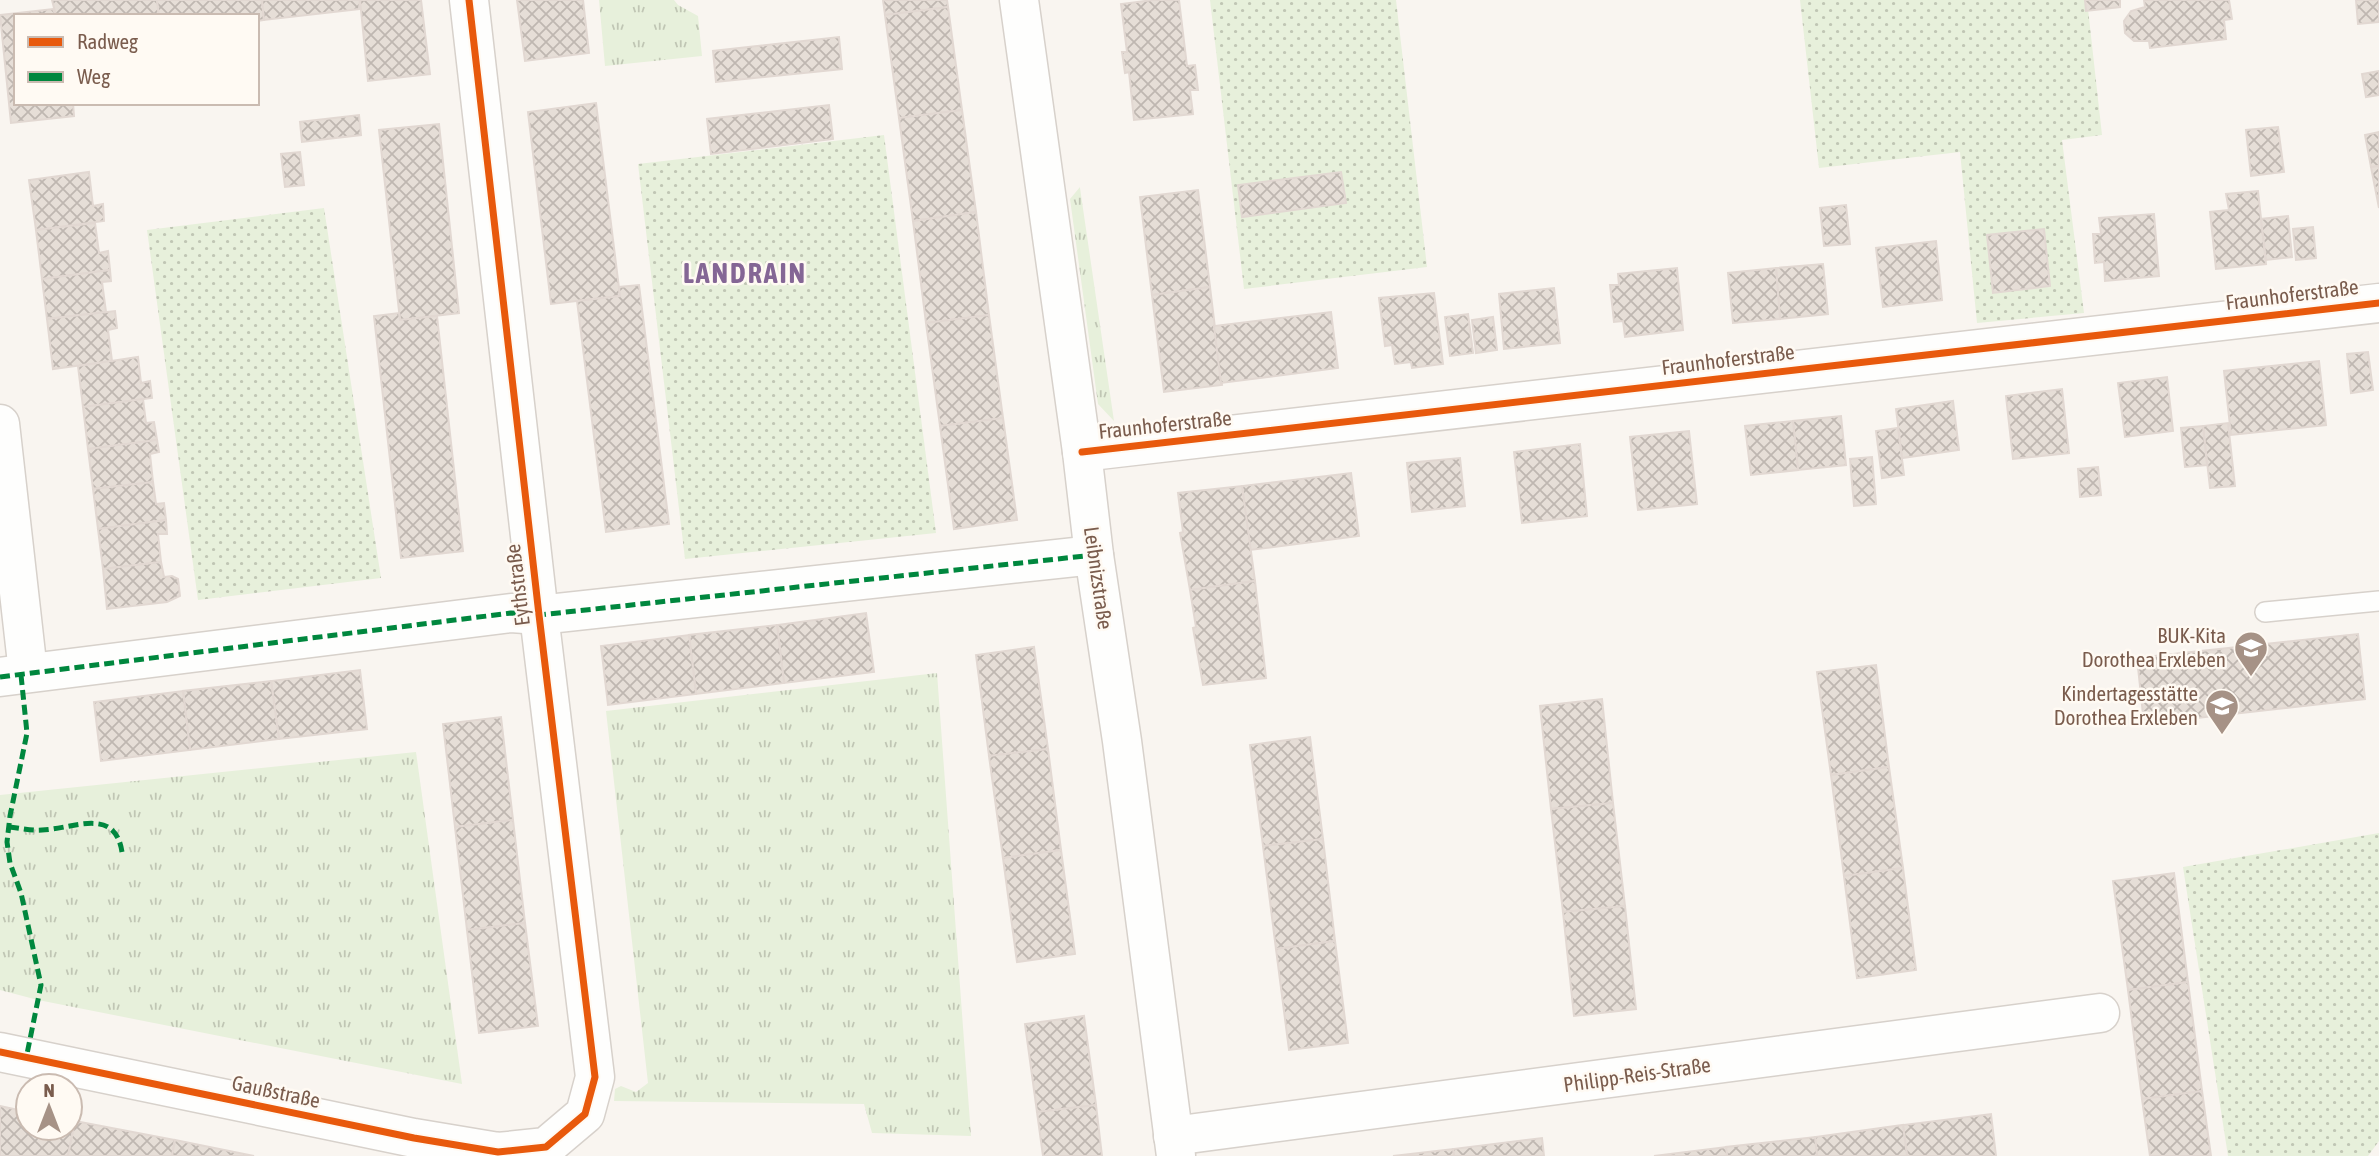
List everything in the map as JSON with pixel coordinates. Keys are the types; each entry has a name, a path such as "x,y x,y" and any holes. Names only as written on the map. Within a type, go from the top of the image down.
{"street":[{"name":"Eythstraße","path":"469,0 595,1077 585,1114 547,1147"},
{"name":"Leibnizstraße","path":"1019,0 1094,555 1122,741 1175,1146"},
{"name":"Fraunhoferstraße","path":"1082,452 2379,303"},
{"path":"0,424 14,675"},
{"name":"Eythstraße","path":"14,675 511,613 539,615 1094,555"},
{"name":"Philipp-Reis-Straße","path":"1175,1146 2100,1013"},
{"name":"Gaußstraße","path":"0,1052 414,1139 498,1152 547,1147"}],"lane":[{"path":"2265,612 2379,601"}],"green space":[{"path":"599,0 674,0 698,16 702,56 605,66"},
{"path":"1210,0 1396,0 1427,267 1244,289"},
{"path":"1800,0 2087,0 2102,135 2062,140 2084,313 1977,323 1960,152 1819,168"},
{"path":"884,135 936,533 685,559 638,164"},
{"path":"1080,187 1114,421 1098,404 1070,199"},
{"path":"324,208 381,578 198,600 147,230"},
{"path":"937,673 971,1136 872,1133 864,1104 614,1101 615,1089 621,1086 636,1092 648,1083 606,711"},
{"path":"416,752 462,1084 38,1000 0,990 0,795"},
{"path":"2379,833 2379,1141 2368,1156 2228,1156 2183,867"}],"building":[{"path":"52,0 157,0 159,14 56,14"},
{"path":"157,0 262,0 264,20 259,21 259,14 159,14"},
{"path":"262,0 360,0 359,9 264,20"},
{"path":"360,0 421,0 430,74 368,81"},
{"path":"517,0 583,0 589,53 525,61"},
{"path":"883,0 947,0 948,7 885,15"},
{"path":"1179,0 1187,66 1195,65 1198,90 1190,90 1193,114 1134,120 1129,72 1125,73 1122,52 1127,52 1121,4"},
{"path":"2085,0 2120,0 2120,7 2086,11"},
{"path":"2144,0 2229,0 2232,19 2224,20 2226,39 2150,48 2149,41 2134,41 2125,33 2124,21 2131,11 2145,7"},
{"path":"2356,0 2379,0 2379,22 2358,24"},
{"path":"948,7 962,110 899,118 885,15"},
{"path":"53,9 55,14 14,14 14,105 73,105 74,116 11,123 0,15"},
{"path":"839,37 842,69 716,82 713,51"},
{"path":"2379,71 2379,95 2366,97 2362,74"},
{"path":"596,103 620,296 551,304 528,112"},
{"path":"829,105 833,139 711,154 707,119"},
{"path":"962,110 976,212 913,221 899,118"},
{"path":"359,115 361,135 302,142 300,122"},
{"path":"439,124 459,313 400,320 379,130"},
{"path":"2278,127 2284,172 2251,176 2246,130"},
{"path":"2379,132 2379,166 2371,167 2365,135"},
{"path":"300,152 304,185 285,187 281,154"},
{"path":"2379,166 2379,208 2371,167"},
{"path":"89,172 93,206 103,204 104,221 36,230 29,180"},
{"path":"1341,172 1346,203 1242,217 1238,185"},
{"path":"1198,190 1210,287 1152,295 1140,197"},
{"path":"2258,191 2266,264 2216,269 2210,212 2229,210 2226,194"},
{"path":"1846,205 1850,244 1824,246 1820,208"},
{"path":"976,212 989,315 926,323 913,221"},
{"path":"2154,214 2159,276 2105,281 2104,262 2095,263 2093,234 2101,234 2099,218"},
{"path":"2288,216 2292,257 2266,260 2261,219"},
{"path":"95,223 99,253 108,251 110,270 42,279 36,230"},
{"path":"2313,227 2316,258 2296,260 2293,229"},
{"path":"2044,229 2050,286 1993,293 1987,235"},
{"path":"1936,241 1942,300 1883,307 1876,248"},
{"path":"1823,264 1828,314 1780,319 1776,268"},
{"path":"1677,268 1683,330 1625,337 1623,321 1614,322 1610,285 1619,285 1618,274"},
{"path":"1776,268 1780,319 1733,323 1728,273"},
{"path":"110,270 111,281 102,282 106,312 47,319 42,279"},
{"path":"639,285 669,524 606,532 577,301 620,296 619,287"},
{"path":"1210,287 1222,385 1164,392 1152,295"},
{"path":"1554,288 1560,343 1504,349 1499,294"},
{"path":"1434,293 1443,364 1412,368 1411,362 1395,364 1392,345 1385,346 1379,298"},
{"path":"115,311 117,328 108,330 112,361 53,369 47,319"},
{"path":"1331,312 1338,368 1221,383 1214,326"},
{"path":"399,313 400,320 437,316 463,551 401,558 374,316"},
{"path":"1468,314 1473,353 1450,356 1445,317"},
{"path":"989,315 1003,418 940,426 926,323"},
{"path":"1493,317 1497,350 1476,353 1472,320"},
{"path":"2368,352 2373,390 2351,393 2347,354"},
{"path":"138,357 141,383 150,381 152,398 83,407 78,366"},
{"path":"2319,361 2326,425 2231,435 2224,371"},
{"path":"2167,377 2173,431 2125,437 2118,383"},
{"path":"2062,389 2069,453 2013,459 2006,396"},
{"path":"143,399 146,423 154,422 157,440 88,449 83,407"},
{"path":"1953,401 1959,450 1902,458 1896,409"},
{"path":"1841,416 1846,465 1798,470 1793,421"},
{"path":"1003,418 1017,520 954,529 940,426"},
{"path":"1793,421 1798,470 1751,475 1745,426"},
{"path":"2228,423 2235,486 2210,488 2203,426"},
{"path":"2203,426 2207,465 2185,467 2181,428"},
{"path":"1898,428 1904,475 1882,478 1876,431"},
{"path":"1689,431 1697,504 1638,510 1630,437"},
{"path":"157,440 159,452 150,454 153,482 93,489 88,449"},
{"path":"1580,444 1587,516 1522,523 1514,452"},
{"path":"1872,457 1876,504 1854,506 1850,459"},
{"path":"1460,458 1465,506 1412,512 1407,463"},
{"path":"2098,467 2101,495 2080,497 2078,469"},
{"path":"1351,473 1359,536 1250,550 1242,486"},
{"path":"153,482 156,504 164,503 166,520 98,529 93,489"},
{"path":"1242,486 1255,581 1190,590 1180,533 1183,532 1178,493"},
{"path":"166,520 167,534 158,534 161,562 103,569 98,529"},
{"path":"161,562 164,577 172,576 178,579 180,596 167,602 107,609 103,569"},
{"path":"1255,581 1266,678 1203,685 1193,628 1196,627 1190,590"},
{"path":"866,613 874,672 784,683 777,625"},
{"path":"777,625 784,683 696,694 689,635"},
{"name":"BUK-Kita Dorothea Erxleben","path":"2358,634 2365,699 2144,724 2137,658"},
{"path":"689,635 696,694 608,705 601,646"},
{"path":"1034,647 1048,749 989,756 976,655"},
{"path":"1876,665 1889,767 1831,775 1817,672"},
{"path":"360,670 367,729 279,739 271,681"},
{"path":"271,681 279,739 190,750 183,691"},
{"path":"183,691 190,750 101,761 94,702"},
{"path":"1602,699 1613,803 1551,809 1540,706"},
{"path":"501,717 513,820 455,827 443,724"},
{"path":"1310,737 1323,839 1263,846 1250,745"},
{"path":"1048,749 1061,850 1003,858 989,756"},
{"path":"1889,767 1903,868 1844,876 1831,775"},
{"path":"1613,803 1625,906 1563,912 1551,809"},
{"path":"513,820 525,923 467,930 455,827"},
{"path":"1323,839 1335,941 1276,949 1263,846"},
{"path":"1061,850 1075,954 1017,962 1003,858"},
{"path":"1903,868 1916,970 1857,978 1844,876"},
{"path":"2174,873 2188,982 2128,990 2113,881"},
{"path":"1625,906 1636,1009 1574,1016 1563,912"},
{"path":"525,923 538,1026 479,1033 467,930"},
{"path":"1335,941 1348,1043 1289,1050 1276,949"},
{"path":"2188,982 2202,1091 2142,1099 2128,990"},
{"path":"1084,1016 1096,1105 1037,1112 1025,1024"},
{"path":"2202,1091 2211,1156 2150,1156 2142,1099"},
{"path":"1096,1105 1102,1156 1043,1156 1037,1112"},
{"path":"0,1106 14,1109 14,1142 71,1142 68,1156 0,1156"},
{"path":"1991,1114 1996,1156 1907,1156 1903,1125"},
{"path":"84,1123 175,1140 172,1156 68,1156 71,1142 84,1142"},
{"path":"1903,1125 1907,1156 1817,1156 1815,1137"},
{"path":"1815,1137 1817,1156 1727,1156 1726,1147"},
{"path":"1542,1138 1544,1156 1454,1156 1453,1149"},
{"path":"175,1140 254,1156 172,1156"},
{"path":"1726,1147 1727,1156 1654,1156"},
{"path":"1453,1149 1454,1156 1393,1156"}],"marked path":[{"path":"0,677 511,613 539,615 1094,555"},
{"path":"21,675 27,733 7,842 41,985 26,1059"},
{"path":"9,827 38,830 91,823 102,825 111,829 118,838 122,852"}],"cycle path":[{"path":"0,1052 414,1138 498,1152 546,1147 585,1114 595,1077 469,0"},
{"path":"1082,452 2379,303"}],"place":[{"name":"BUK-Kita Dorothea Erxleben","path":"2251,678"},
{"name":"Kindertagesstätte Dorothea Erxleben","path":"2222,736"}],"district":[{"name":"LANDRAIN","path":"745,273"}]}
